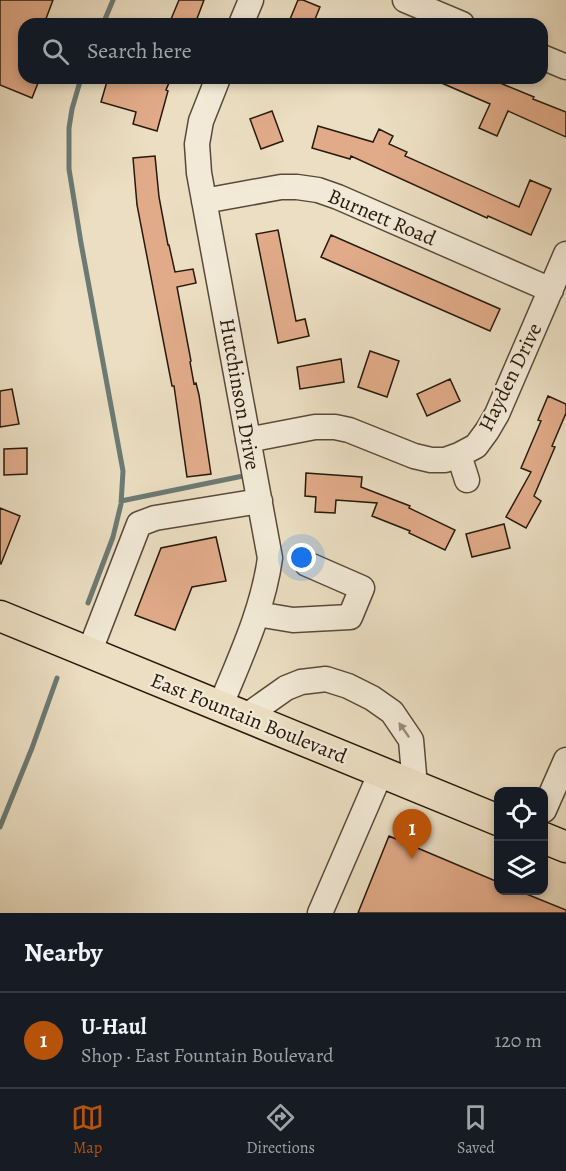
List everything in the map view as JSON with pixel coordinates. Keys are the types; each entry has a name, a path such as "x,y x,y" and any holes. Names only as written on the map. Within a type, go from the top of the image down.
{"main road":[{"name":"East Fountain Boulevard","path":"0,616 494,818"},
{"path":"548,840 566,847"}],"street":[{"path":"244,18 251,0"},
{"path":"405,0 448,18"},
{"path":"548,60 566,67"},
{"name":"Hutchinson Drive","path":"216,84 201,121 197,144 199,173 270,558 267,580 232,712"},
{"name":"Burnett Road","path":"204,201 281,188 297,187 318,190 551,290"},
{"name":"Hayden Drive","path":"248,440 315,427 335,427 431,460 445,460 476,446 497,414 566,254"},
{"path":"459,455 467,480"},
{"path":"89,653 139,524 155,518 260,501"},
{"path":"257,614 293,620 350,617 362,588 307,564"},
{"path":"232,712 301,682 326,680 348,686 372,698 392,712 411,740 415,786"},
{"path":"548,799 566,760"},
{"path":"320,913 381,772"}],"building":[{"path":"0,0 53,0 46,18 18,18 18,84 38,84 32,98 0,85"},
{"path":"179,0 204,0 197,18 172,18"},
{"path":"298,0 320,7 315,18 290,18"},
{"path":"106,84 168,84 157,131 133,124 136,112 101,102"},
{"path":"444,84 503,84 534,97 533,99 566,112 566,137 508,111 497,136 479,128 490,104"},
{"path":"272,111 283,141 261,149 250,119"},
{"path":"318,126 373,142 379,129 393,136 389,144 407,152 405,156 519,207 530,180 551,189 531,235 488,216 487,218 351,156 350,159 312,148"},
{"path":"155,156 159,197 175,272 193,269 196,283 177,287 194,384 196,383 199,395 211,474 187,477 174,386 172,386 137,205 133,158"},
{"path":"278,230 296,321 305,319 309,336 278,343 256,234"},
{"path":"331,235 500,309 490,331 321,257"},
{"path":"370,351 399,361 387,397 358,387"},
{"path":"341,359 344,382 300,389 297,367"},
{"path":"450,379 460,401 427,416 417,394"},
{"path":"12,389 19,424 0,427 0,391"},
{"path":"548,396 566,404 566,413 552,446 555,447 534,496 541,501 526,528 506,517 531,472 521,468 541,421 538,420"},
{"path":"27,448 27,474 4,475 4,449"},
{"path":"306,473 362,477 361,487 410,506 409,508 455,530 445,550 409,533 410,531 372,516 377,503 336,500 335,513 315,512 316,497 305,496"},
{"path":"0,508 20,516 1,564 0,563"},
{"path":"504,524 510,548 472,557 466,534"},
{"path":"216,537 226,581 192,587 175,630 135,615 161,548"},
{"path":"389,836 494,880 494,895 529,895 566,910 566,913 358,913"}],"waterway":[{"path":"106,18 113,0"},
{"path":"79,84 69,128 69,169 123,471 121,504 113,537 88,603"},
{"path":"121,501 243,476"},
{"path":"0,827 57,678"}],"place":[{"name":"U-Haul","path":"412,859"}]}
